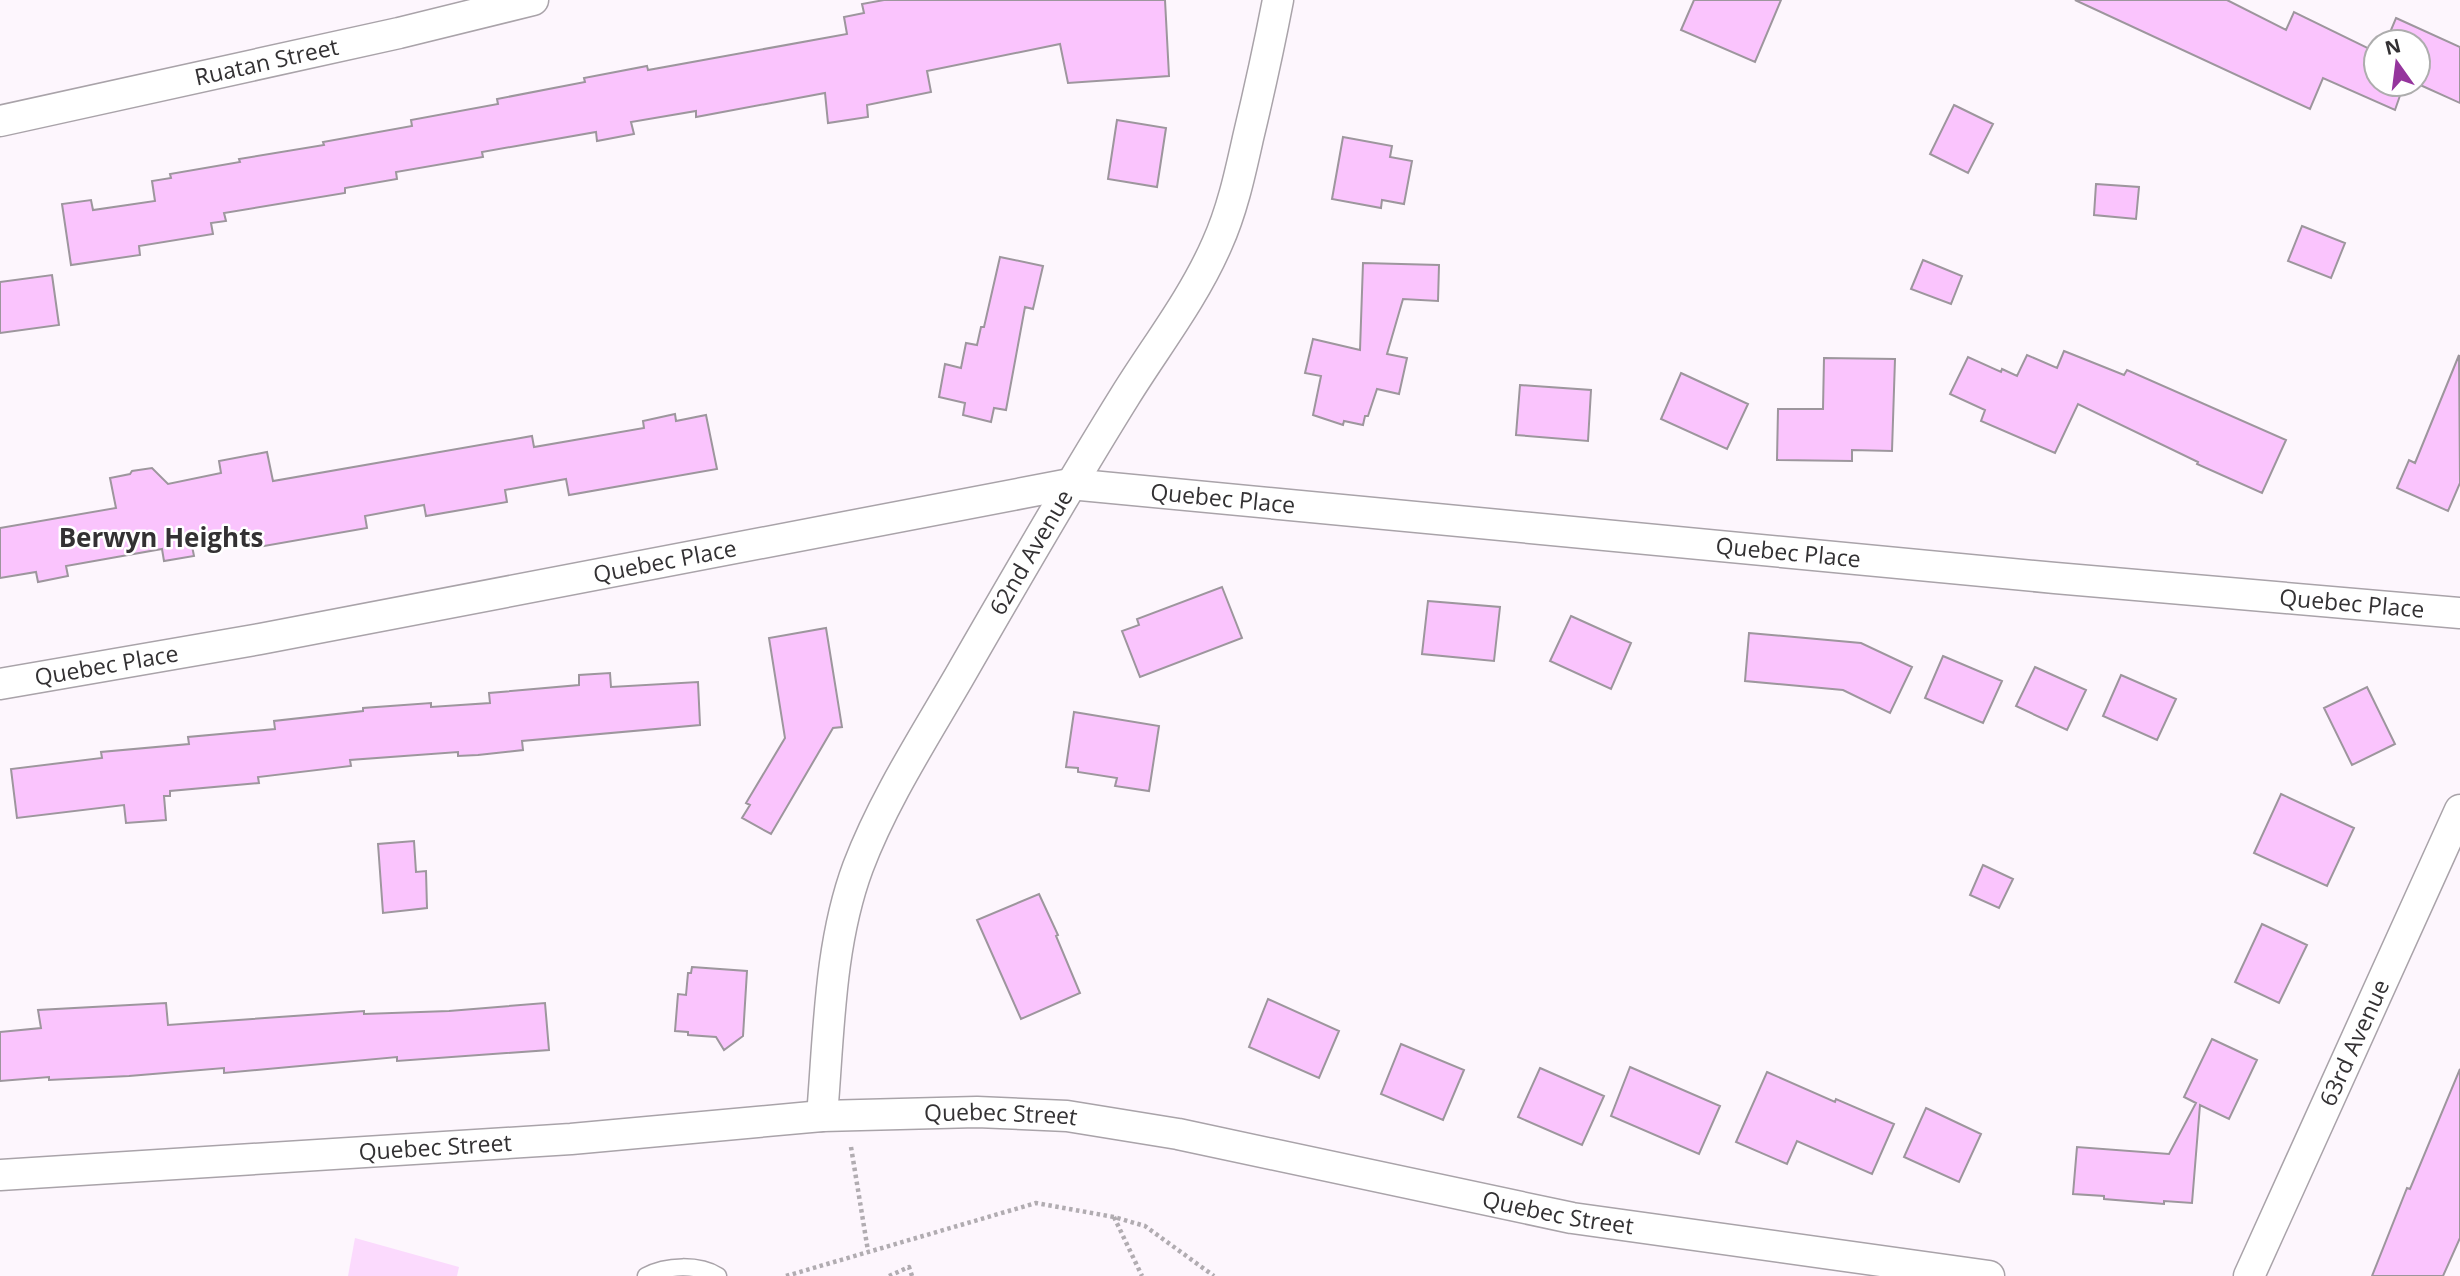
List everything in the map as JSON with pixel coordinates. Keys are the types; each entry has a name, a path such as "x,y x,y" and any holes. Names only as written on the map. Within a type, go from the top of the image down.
{"street":[{"name":"Ruatan Street","path":"0,121 399,33 533,0"},
{"name":"62nd Avenue","path":"822,1116 834,979 844,918 857,869 878,822 921,743 1070,484 1146,362 1192,296 1218,242 1236,193 1278,0"},
{"name":"Quebec Place","path":"0,684 260,639 1070,484 2014,574 2460,613"},
{"name":"63rd Avenue","path":"2249,1276 2460,810"},
{"name":"Quebec Street","path":"0,1175 571,1139 822,1116 977,1112 1067,1116 1178,1134 1572,1218 1989,1276"}],"lane":[{"path":"646,1276 660,1269 707,1269 718,1276"}],"path":[{"path":"851,1146 869,1251"},
{"path":"786,1276 1036,1203 1114,1217 1145,1226 1214,1276"},
{"path":"1114,1217 1142,1276"},
{"path":"889,1276 909,1267 912,1276"}],"shaded area":[{"path":"355,1238 459,1267 457,1276 348,1276"}],"building":[{"path":"884,0 1165,0 1169,76 1068,83 1060,44 927,71 931,92 867,105 868,117 828,123 825,93 696,117 696,111 631,122 634,134 597,141 596,132 482,152 483,157 396,172 397,179 345,188 345,193 224,213 226,221 211,223 213,234 139,246 140,255 71,265 62,204 91,200 93,210 155,201 152,181 171,178 170,174 412,126 411,120 498,104 497,99 585,82 584,78 647,66 648,70 847,34 844,17 864,13 862,4"},
{"path":"1694,0 1781,0 1755,62 1681,30"},
{"path":"2075,0 2227,0 2286,30 2294,12 2362,45 2362,95 2323,78 2310,109"},
{"path":"2396,18 2418,28 2392,28"},
{"path":"2432,34 2460,47 2460,103 2432,90"},
{"path":"2368,98 2399,98 2395,110"},
{"path":"1954,105 1993,124 1968,173 1930,154"},
{"path":"1117,120 1166,128 1157,187 1108,179"},
{"path":"1343,137 1392,146 1390,157 1412,161 1404,204 1382,200 1381,208 1332,199"},
{"path":"2096,184 2139,187 2136,219 2094,215"},
{"path":"2302,226 2345,243 2331,278 2288,261"},
{"path":"1000,257 1043,266 1033,309 1025,307 1006,410 994,408 991,422 963,415 965,403 939,397 945,364 961,368 966,343 977,345 981,327 984,327"},
{"path":"1923,260 1962,276 1951,304 1911,289"},
{"path":"1363,263 1439,265 1438,301 1403,299 1387,354 1407,358 1399,394 1377,389 1363,425 1344,421 1343,425 1313,415 1321,376 1305,373 1313,339 1360,350"},
{"path":"52,275 59,325 0,333 0,282"},
{"path":"2064,351 2124,375 2127,370 2286,440 2262,493 2197,464 2198,462 2078,404 2055,453 1981,421 1985,410 1950,394 1968,357 2017,376 2027,355 2057,368"},
{"path":"2459,355 2460,483 2448,511 2397,488 2409,460 2415,463"},
{"path":"1824,358 1895,359 1892,451 1852,450 1852,461 1777,460 1778,409 1823,409"},
{"path":"1681,373 1748,404 1727,449 1661,419"},
{"path":"1520,385 1591,390 1588,441 1516,435"},
{"path":"675,414 676,421 706,415 717,469 569,495 566,479 505,490 507,502 426,516 424,505 365,516 367,528 252,548 249,534 192,546 194,556 164,561 162,549 66,566 68,576 38,582 36,572 0,578 0,528 116,508 110,478 130,474 132,471 152,468 168,484 221,473 219,461 267,452 273,481 532,436 534,447 644,428 643,421"},
{"path":"1222,587 1242,638 1140,677 1122,631 1139,625 1137,619"},
{"path":"1428,601 1500,607 1494,661 1422,654"},
{"path":"1571,616 1631,643 1611,689 1550,661"},
{"path":"826,628 842,727 833,728 771,834 742,818 750,805 746,803 785,738 769,638"},
{"path":"1749,633 1861,643 1912,667 1890,713 1843,690 1745,681"},
{"path":"1943,656 2002,681 1983,723 1925,698"},
{"path":"2035,667 2086,690 2067,730 2016,706"},
{"path":"610,673 611,687 698,682 700,725 522,741 523,750 478,755 458,756 458,752 350,760 351,766 258,777 259,783 170,791 170,796 164,796 166,820 126,823 124,805 17,818 11,769 102,758 101,752 189,744 188,737 275,729 274,721 363,711 363,708 431,703 431,707 490,703 489,693 579,685 579,675"},
{"path":"2121,675 2176,699 2157,740 2103,716"},
{"path":"2367,687 2395,744 2352,765 2324,708"},
{"path":"1074,712 1159,726 1149,791 1115,786 1117,778 1078,772 1078,768 1066,767"},
{"path":"2281,794 2354,828 2327,886 2254,853"},
{"path":"414,841 416,872 426,871 427,908 383,913 378,844"},
{"path":"1983,865 2013,879 1999,908 1970,895"},
{"path":"1039,894 1080,993 1021,1019 977,920"},
{"path":"2262,924 2307,945 2279,1003 2235,982"},
{"path":"692,967 747,971 743,1036 724,1050 716,1037 675,1031 678,994 686,995 688,973 691,973"},
{"path":"1268,999 1339,1031 1319,1078 1249,1047"},
{"path":"166,1003 168,1025 364,1011 364,1014 449,1011 545,1003 549,1050 397,1061 397,1057 224,1073 224,1068 129,1076 0,1081 0,1032 41,1028 38,1010"},
{"path":"2212,1039 2257,1060 2229,1119 2200,1105 2192,1203 2164,1201 2164,1204 2073,1194 2077,1147 2169,1154 2196,1103 2184,1097"},
{"path":"1401,1044 1464,1070 1443,1120 1381,1094"},
{"path":"1630,1067 1720,1106 1699,1154 1611,1116"},
{"path":"1540,1068 1604,1096 1582,1145 1518,1117"},
{"path":"2460,1069 2460,1238 2443,1276 2372,1276 2407,1188 2410,1189"},
{"path":"1767,1072 1894,1124 1872,1174 1797,1141 1787,1164 1736,1142"},
{"path":"1926,1108 1981,1134 1959,1182 1904,1157"}],"district":[{"name":"Berwyn Heights","path":"161,538"}]}
